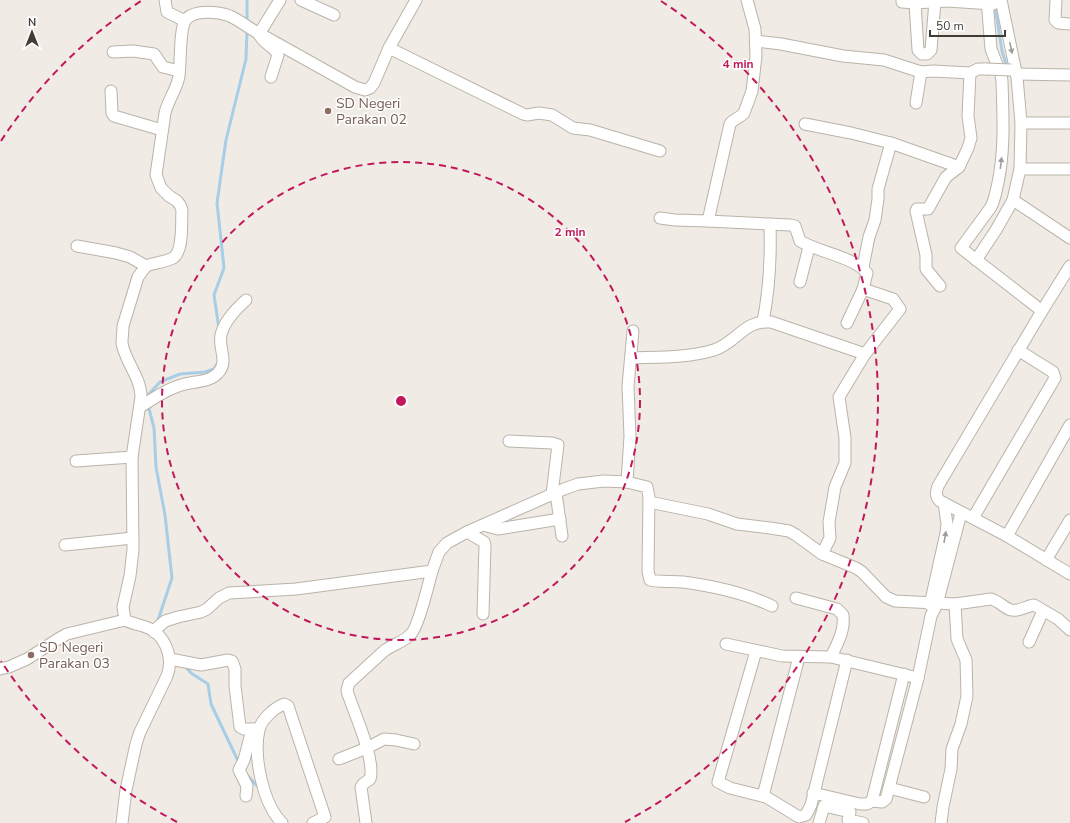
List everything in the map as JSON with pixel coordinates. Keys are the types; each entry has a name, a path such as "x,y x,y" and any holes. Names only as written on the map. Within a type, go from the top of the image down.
{"street":[{"path":"165,0 167,12 185,21"},
{"path":"255,32 280,0"},
{"path":"301,0 334,15"},
{"path":"125,620 123,607 130,576 133,538 132,458 145,404 139,382 126,357 122,342 122,333 138,277 146,266 166,261 174,257 180,248 182,210 177,201 160,188 156,175 167,103 176,88 182,32 185,21 190,16 197,14 213,13 231,17 255,32 355,87 366,90 374,83 389,48 416,0"},
{"path":"708,222 730,124 732,120 744,113 752,91 756,68 756,41 755,29 747,0"},
{"path":"902,0 902,2 915,3 947,0 994,3"},
{"path":"1056,0 1055,20 1058,23 1070,24"},
{"path":"915,3 918,50 922,54 927,54 932,50 935,1"},
{"path":"994,3 991,49 1011,72 1001,168 994,201 961,248 1042,311"},
{"path":"976,260 1011,205 1020,169 1021,123 1011,72 994,3"},
{"path":"255,32 262,40 276,51 278,55 271,77"},
{"path":"756,41 819,50 843,56 884,60 921,72 934,71 970,73 978,69 986,69 1011,72 1070,75"},
{"path":"389,48 523,114 548,114 555,116 573,128 590,130 660,151"},
{"path":"113,52 133,51 154,54 163,67 179,71"},
{"path":"916,103 921,72"},
{"path":"940,286 926,269 926,255 916,211 918,209 928,209 946,177 959,167 968,148 971,138 968,116 970,73"},
{"path":"111,91 112,113 114,116 162,130"},
{"path":"1021,123 1070,123"},
{"path":"805,124 891,143 959,167"},
{"path":"863,267 869,238 875,220 878,189 891,143"},
{"path":"1020,169 1070,169"},
{"path":"994,201 1011,205 1070,238"},
{"path":"660,218 795,226 798,230 800,241 863,267 867,273 863,289 847,323"},
{"path":"763,321 769,294 770,224"},
{"path":"77,246 130,257 146,266"},
{"path":"800,282 809,246"},
{"path":"1070,266 1018,350 938,486 936,492 936,497 944,503 1007,536 1070,574"},
{"path":"822,554 830,538 829,522 834,493 839,475 845,463 845,438 839,397 865,354 900,309 893,299 863,289"},
{"path":"145,404 171,388 213,378 219,373 222,368 223,360 221,334 232,314 246,300"},
{"path":"631,358 682,356 713,350 724,346 744,329 763,321 771,322 865,354"},
{"path":"627,482 630,436 628,386 633,331"},
{"path":"973,518 1055,378 1053,372 1018,350"},
{"path":"1007,536 1070,425"},
{"path":"509,441 552,443 558,445 554,494 560,519 562,536"},
{"path":"76,461 132,458"},
{"path":"366,823 361,787 369,780 371,775 367,748 348,694 347,686 390,646 414,632 439,552 442,547 467,532 578,484 627,482 647,487 649,491 648,571 650,580 665,580 710,587 756,599 772,606"},
{"path":"649,502 708,514 737,524 775,528 788,531 822,554 856,568 862,572 886,597 895,601 955,604 991,599 996,600 1011,610 1020,610 1034,605 1058,619 1070,630"},
{"path":"813,793 860,804 867,804 872,801 884,801 889,788 918,678 931,616 946,533 947,524 944,503"},
{"path":"933,603 961,513"},
{"path":"483,525 498,529 560,519"},
{"path":"1046,560 1070,520"},
{"path":"467,532 484,542 485,545 483,614"},
{"path":"65,545 133,538"},
{"path":"0,669 9,667 27,659 67,634 125,620 159,627 178,617 201,612 207,609 219,598 229,593 296,589 432,571"},
{"path":"796,598 836,609 843,615 841,635 831,657"},
{"path":"941,823 942,807 951,769 952,749 961,724 967,696 966,660 957,639 955,604"},
{"path":"1029,642 1043,611"},
{"path":"159,627 162,640 173,659 201,665 228,660 232,661 235,669 239,724 241,728 255,729"},
{"path":"726,644 782,656 831,657 918,678"},
{"path":"756,651 718,782 730,788 763,796 793,814 802,816 806,815 811,805 847,660"},
{"path":"763,796 799,657"},
{"path":"122,823 126,790 136,744 140,732 167,676 173,659"},
{"path":"872,801 904,674"},
{"path":"246,796 247,786 239,770 255,729 281,705 288,706 326,820 313,823"},
{"path":"255,729 259,772 273,811 282,823"},
{"path":"339,759 367,748 384,739 414,744"},
{"path":"889,788 924,797"},
{"path":"819,823 824,806 850,812 848,820 863,823"}],"waterway":[{"path":"247,0 247,22"},
{"path":"995,6 1002,51 1007,67"},
{"path":"219,329 214,295 224,268 217,203 226,140 246,59 247,30"},
{"path":"146,399 146,397 160,382 180,374 205,372 214,369 219,361"},
{"path":"148,405 154,428 156,467 165,515 172,578 157,623"},
{"path":"185,666 191,673 208,684 211,704 239,763"},
{"path":"246,774 260,789"}],"place":[{"name":"SD Negeri Parakan 02","path":"328,111"},
{"name":"SD Negeri Parakan 03","path":"31,655"}]}
